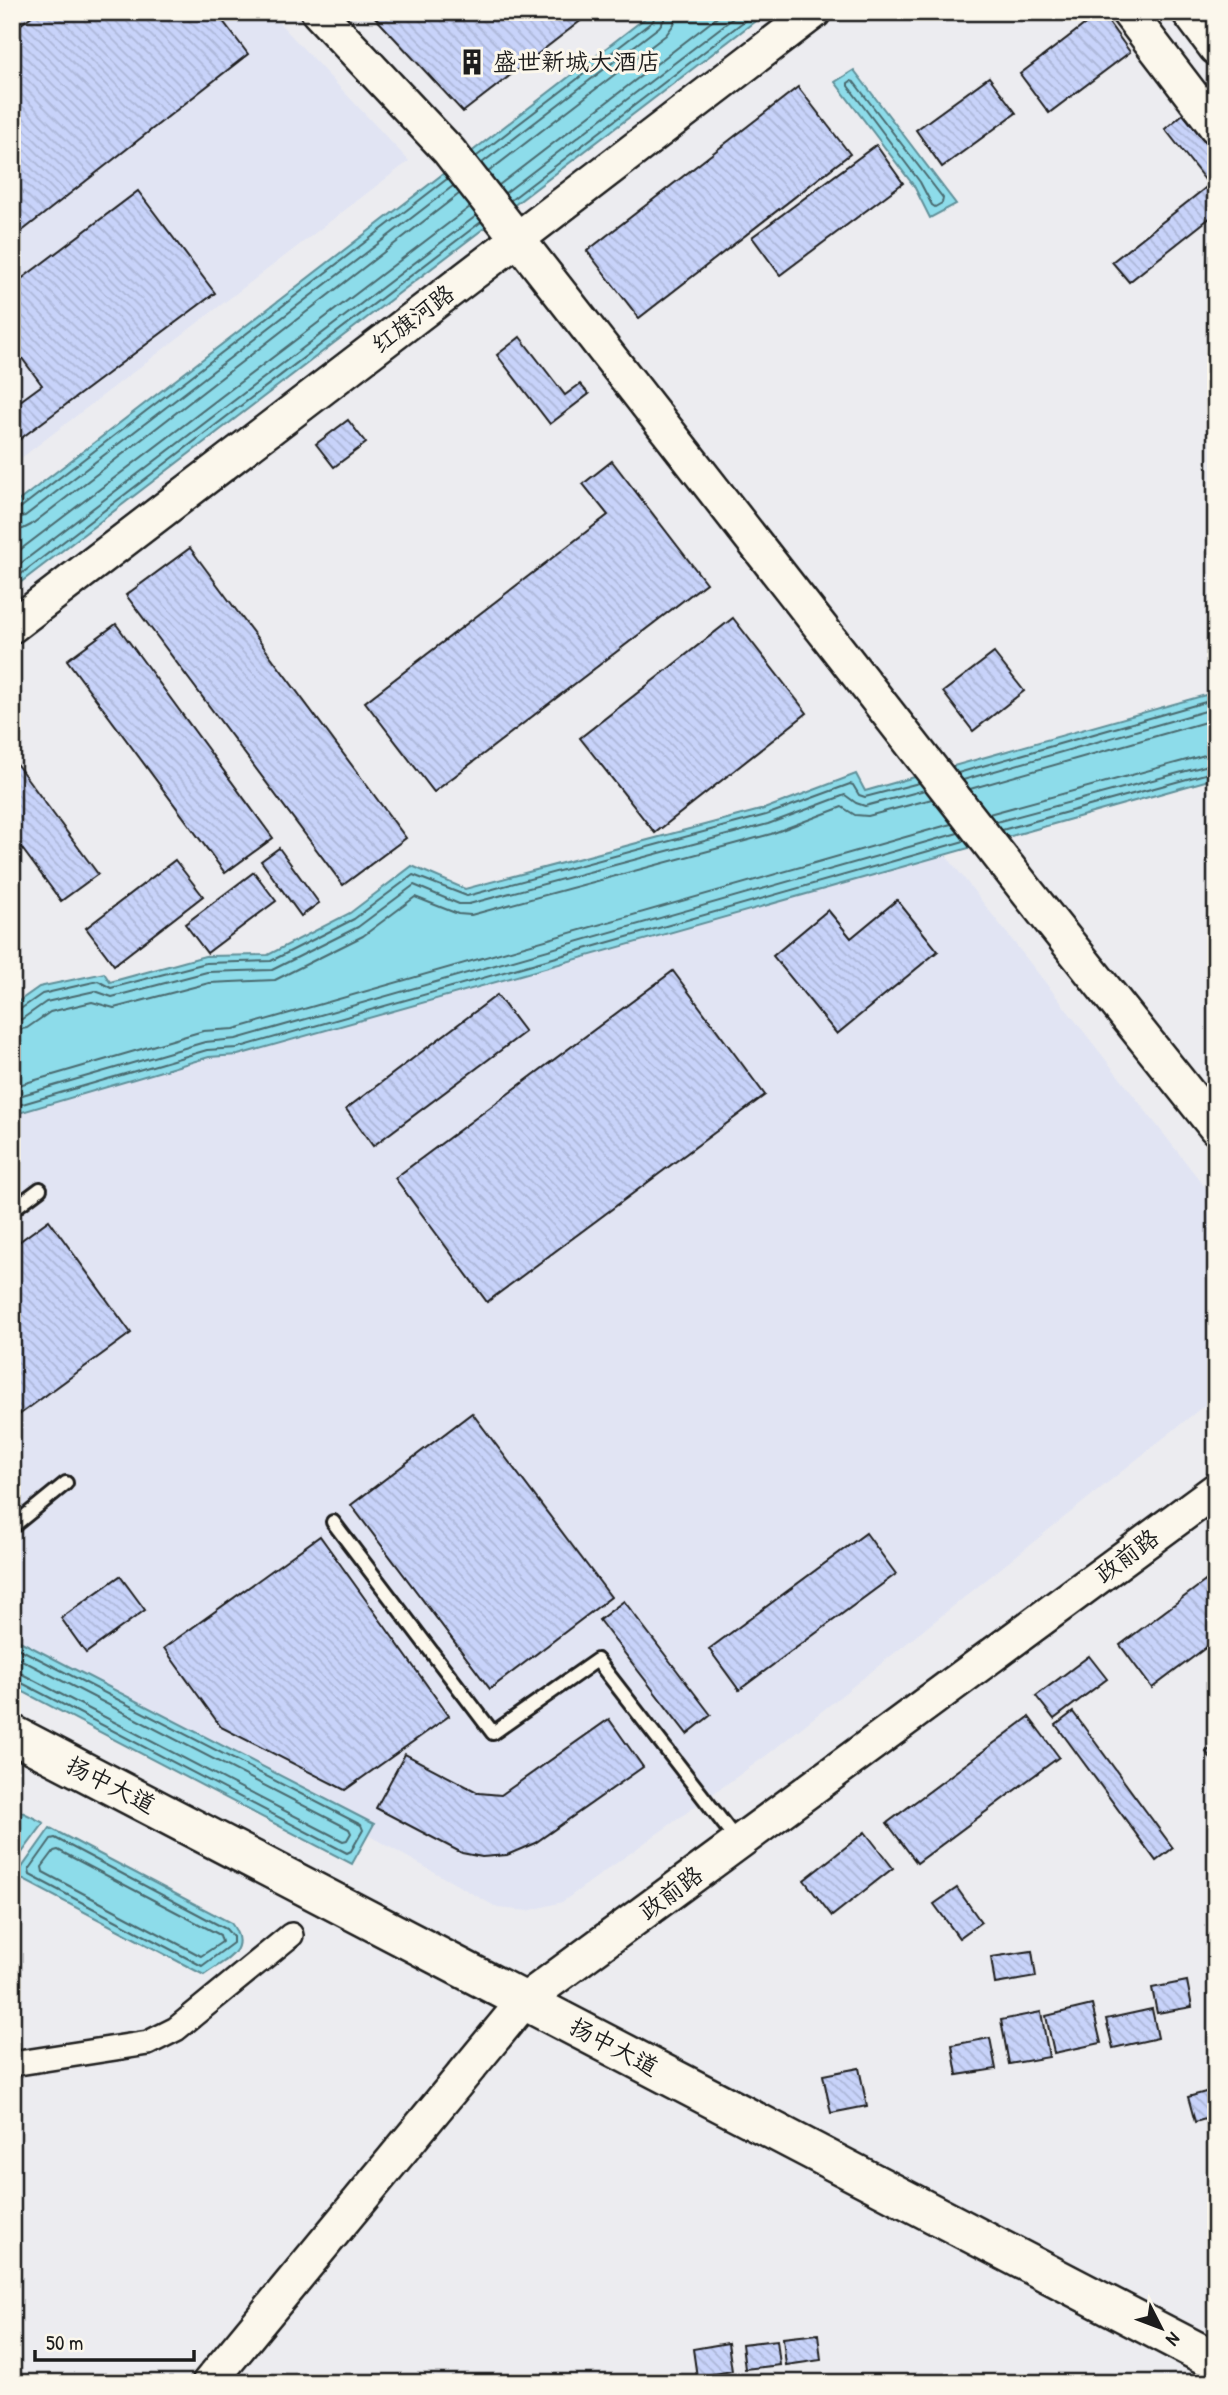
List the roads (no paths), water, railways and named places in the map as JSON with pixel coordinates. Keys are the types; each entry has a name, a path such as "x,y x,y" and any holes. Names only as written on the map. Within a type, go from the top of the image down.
{"main road":[{"name":"扬中大道","path":"12,1734 1205,2383"},
{"name":"扬中大道","path":"12,1761 517,2010 1216,2361"}],"street":[{"path":"318,12 449,151 1020,883 1216,1128"},
{"name":"红旗河路","path":"12,626 513,234 814,12"},
{"path":"1128,12 1216,127"},
{"path":"1189,12 1216,48"},
{"name":"政前路","path":"209,2383 517,2010 1216,1490"},
{"path":"12,2064 148,2043 176,2028 291,1935"}],"lane":[{"path":"12,1210 40,1189"},
{"path":"12,1527 66,1483"},
{"path":"333,1522 493,1733 597,1660 739,1843"}],"water":[{"path":"653,12 767,12 12,589 12,506"},
{"path":"854,70 956,204 930,218 914,186 835,82"},
{"path":"1216,692 1216,778 238,1055 209,1057 12,1115 12,1006 39,987 104,973 110,982 205,956 268,955 350,913 412,866 465,889 764,809 856,774 865,791"},
{"path":"12,1637 374,1824 352,1864 12,1686"},
{"path":"12,1807 44,1823 12,1866"},
{"path":"50,1828 231,1923 239,1941 234,1954 204,1975 16,1876"}],"place":[{"name":"盛世新城大酒店","path":"472,62"}]}
